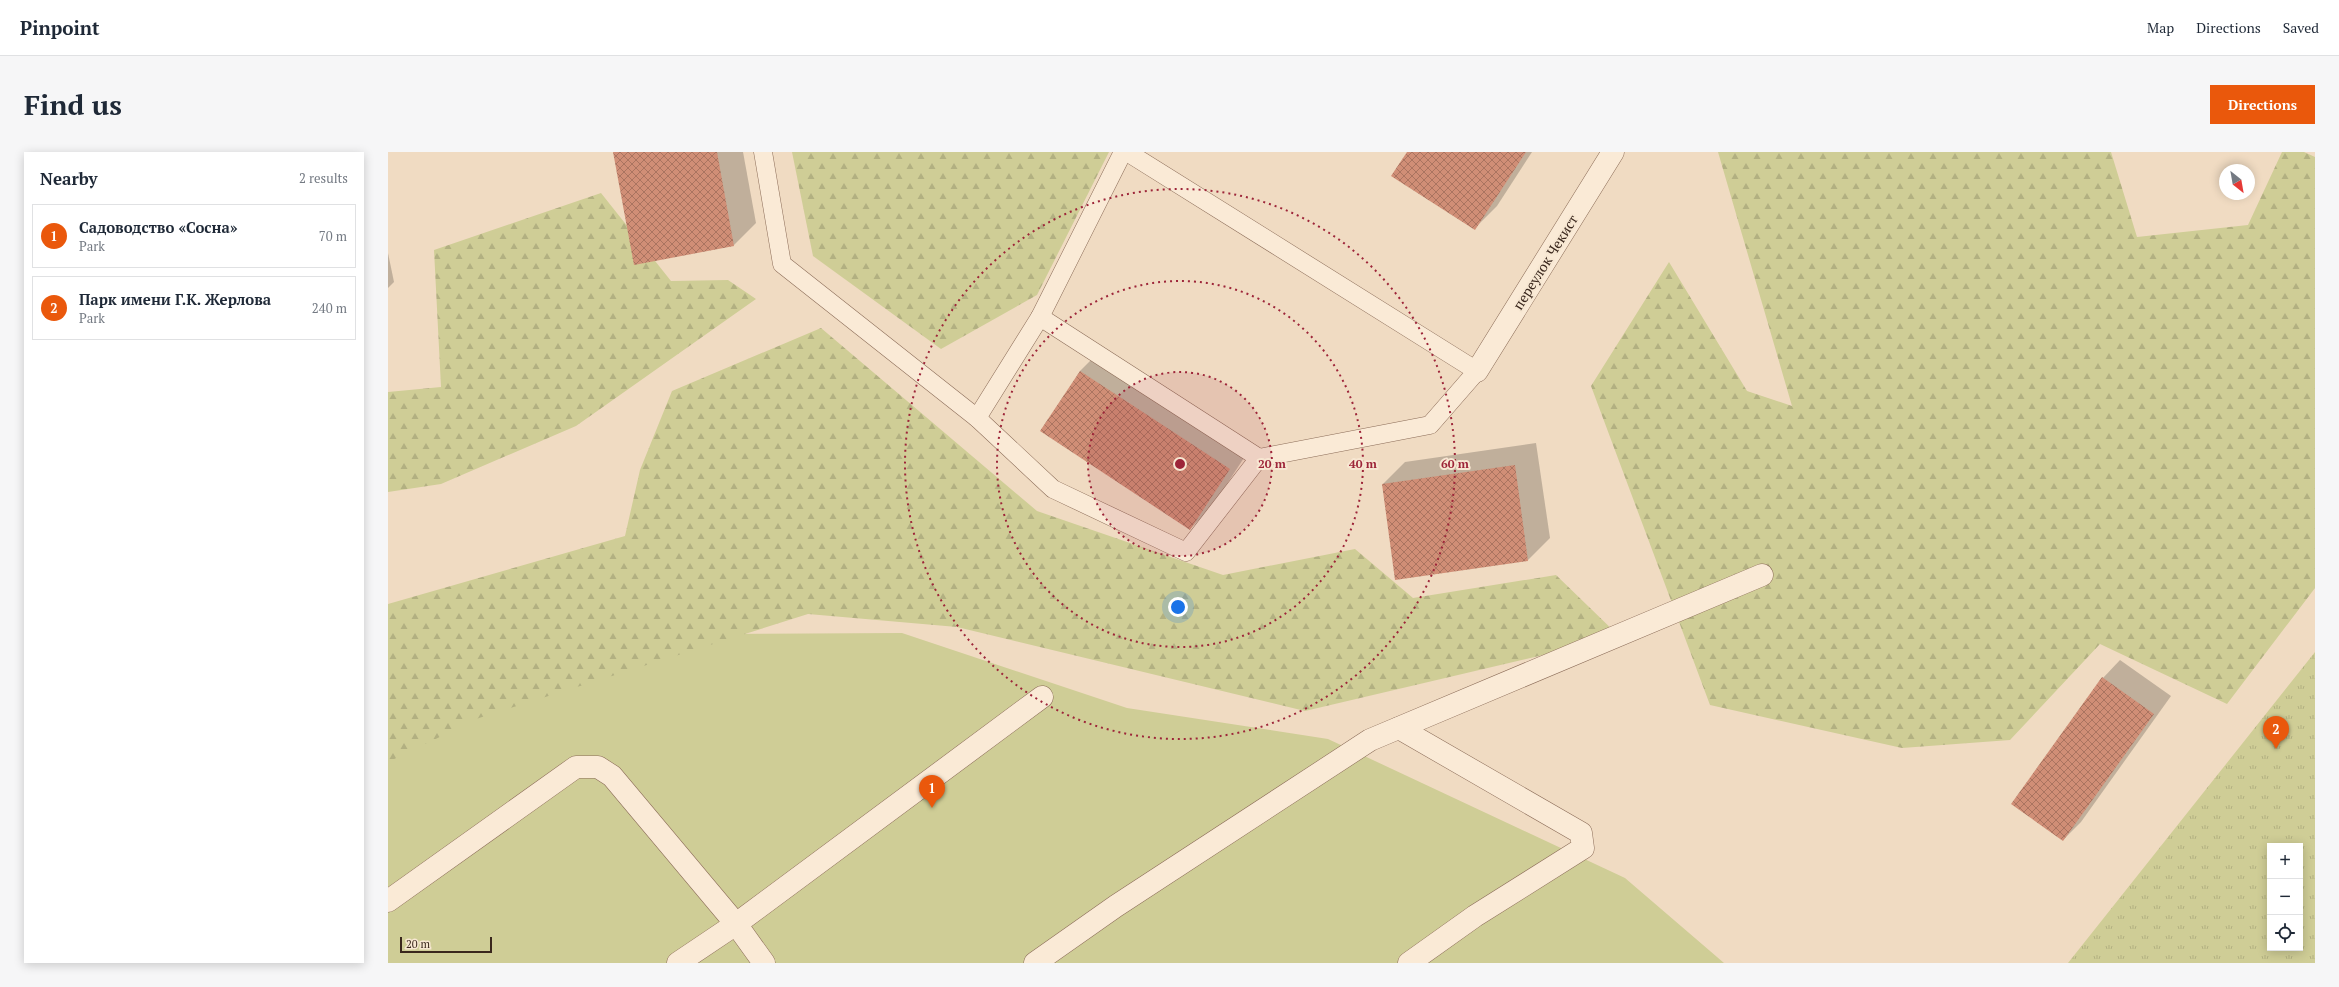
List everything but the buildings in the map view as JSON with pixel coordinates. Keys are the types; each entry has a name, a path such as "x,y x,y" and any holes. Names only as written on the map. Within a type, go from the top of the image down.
{"street":[{"name":"переулок Чекист","path":"1477,371 1613,152"},
{"path":"1035,963 1116,906 1370,740 1762,575"},
{"path":"678,963 736,924 1042,698"},
{"path":"1399,728 1581,833 1583,848 1475,916 1409,963"},
{"path":"388,901 576,767 598,767 612,776 736,924 764,963"}],"lane":[{"path":"763,152 782,264 977,418 1053,489 1186,552 1259,458 1430,425 1477,371 1127,152"},
{"path":"977,418 1040,317 1123,152"},
{"path":"1040,317 1259,458"}],"green space":[{"path":"792,152 1109,152 1037,295 941,349 813,256"},
{"path":"1718,152 2111,152 2137,237 2248,225 2282,152 2304,152 2315,157 2315,588 2227,704 2100,644 2010,740 1902,748 1710,705 1591,386 1669,262 1747,391 1792,406"},
{"path":"601,193 671,281 728,280 756,299 576,426 441,484 388,492 388,392 441,387 434,250"},
{"path":"821,328 1037,511 1223,575 1355,549 1413,598 1556,575 1620,637 1305,711 957,627 808,614 479,718 388,762 388,604 625,536 640,470 672,391"},
{"path":"902,633 1127,708 1328,739 1625,878 1724,963 388,963 388,716 712,634"},
{"path":"2315,652 2315,963 2068,963"}],"place":[{"name":"Парк имени Г.К. Жерлова","path":"2276,749"},
{"name":"Садоводство «Сосна»","path":"932,808"}]}
